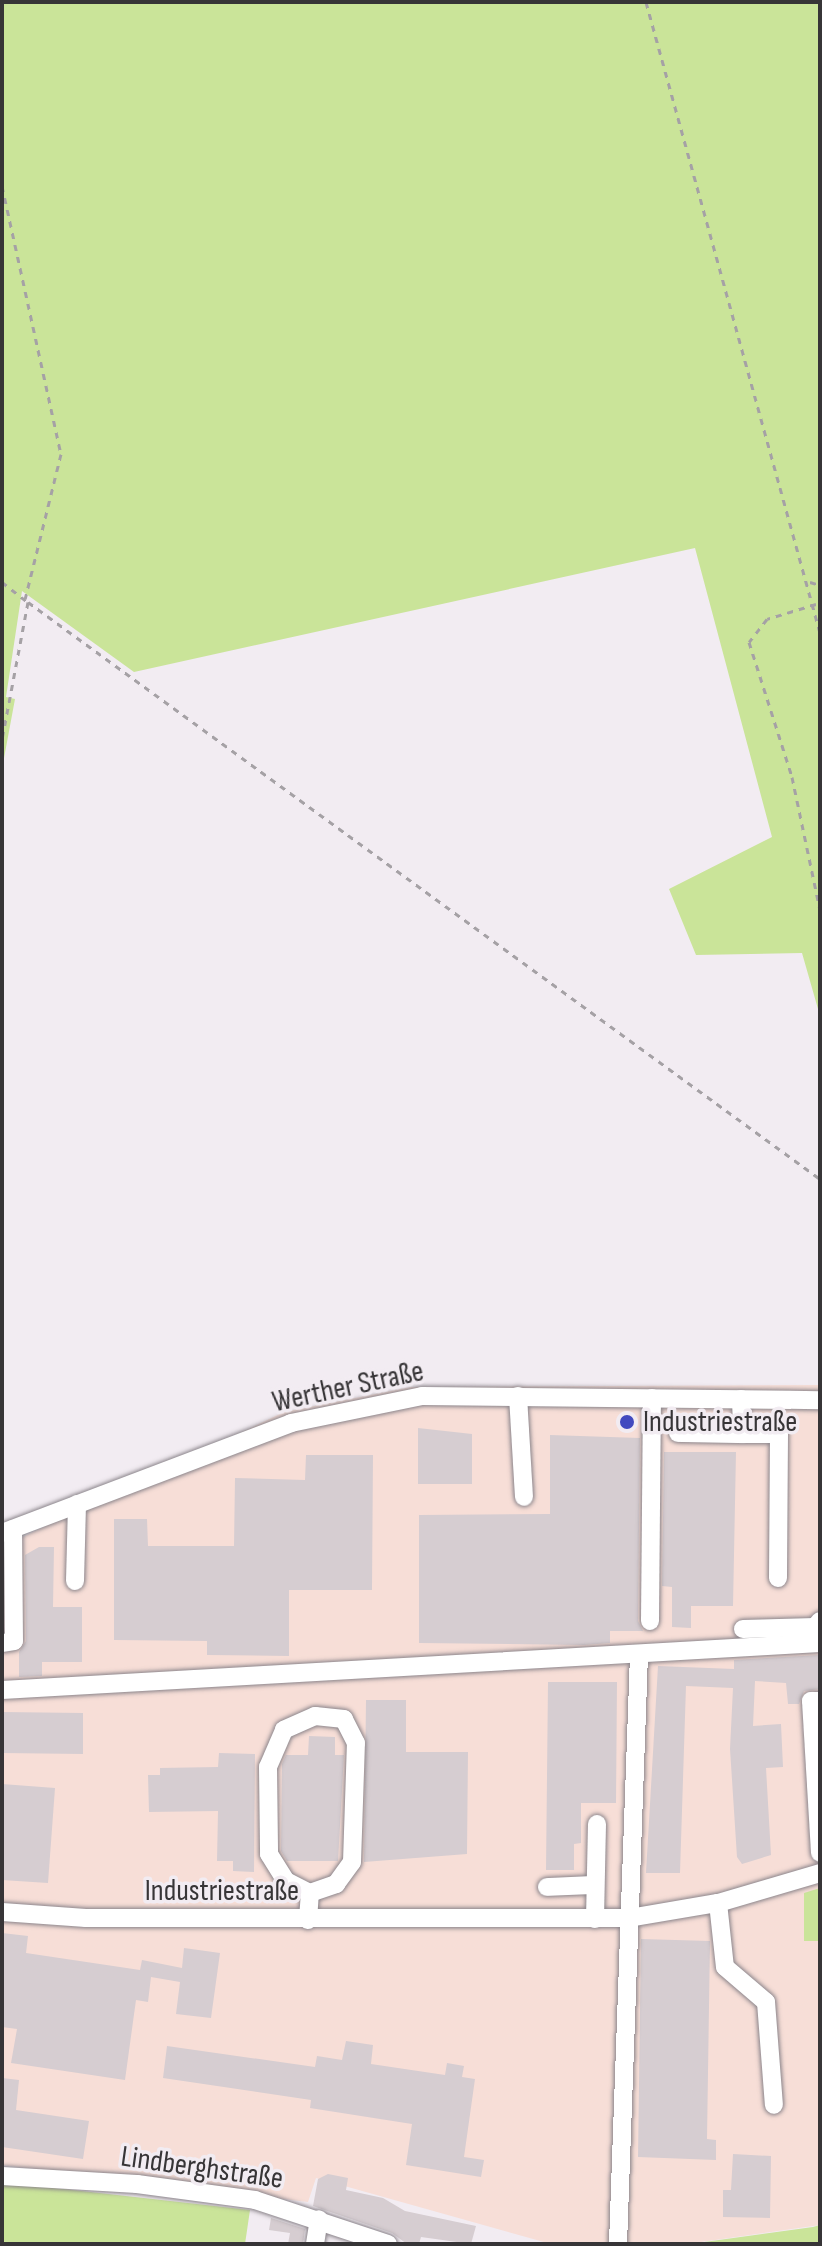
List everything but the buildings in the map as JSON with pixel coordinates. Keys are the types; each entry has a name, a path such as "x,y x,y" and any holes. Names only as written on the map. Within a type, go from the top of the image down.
{"street":[{"name":"Werther Straße","path":"8,1531 291,1423 422,1396 820,1400"},
{"path":"518,1396 524,1497"},
{"path":"650,1621 652,1398"},
{"path":"741,1399 742,1434"},
{"path":"678,1433 779,1434 778,1578"},
{"path":"75,1581 77,1504"},
{"path":"3,1643 14,1641 8,1531"},
{"path":"743,1629 815,1627 820,1621"},
{"path":"2,1690 820,1643"},
{"path":"618,2244 639,1654"},
{"path":"820,1701 811,1701 820,1853"},
{"path":"315,1716 344,1719 356,1743 352,1862 336,1884 310,1893 286,1881 269,1854 268,1767 284,1730 315,1716"},
{"path":"595,1919 597,1824"},
{"name":"Industriestraße","path":"2,1912 308,1920 629,1918 718,1903 820,1873"},
{"path":"547,1887 595,1885"},
{"path":"308,1920 310,1893"},
{"path":"718,1903 725,1967 766,2002 774,2105"},
{"name":"Lindberghstraße","path":"2,2176 137,2184 255,2200 319,2219 361,2239 388,2244"},
{"path":"315,2244 319,2219"}],"path":[{"path":"646,2 810,582 820,633"},
{"path":"2,186 61,454 26,600 2,739"},
{"path":"2,582 820,1179"},
{"path":"810,582 820,585"},
{"path":"816,604 767,619 749,642 792,777 820,910"}],"shaded area":[{"path":"820,1385 820,2225 687,2244 551,2244 316,2178 308,2202 2,2165 2,1547 284,1412 411,1387"}],"green space":[{"path":"2,2 820,2 820,1016 802,953 696,955 669,889 772,837 695,548 134,672 22,591 6,697 15,699 2,769"},
{"path":"820,1888 820,1941 804,1941 804,1893"},
{"path":"2,2182 250,2210 245,2244 2,2244"},
{"path":"820,2225 820,2244 690,2244 813,2227"}],"place":[{"name":"Industriestraße","path":"627,1422"}]}
